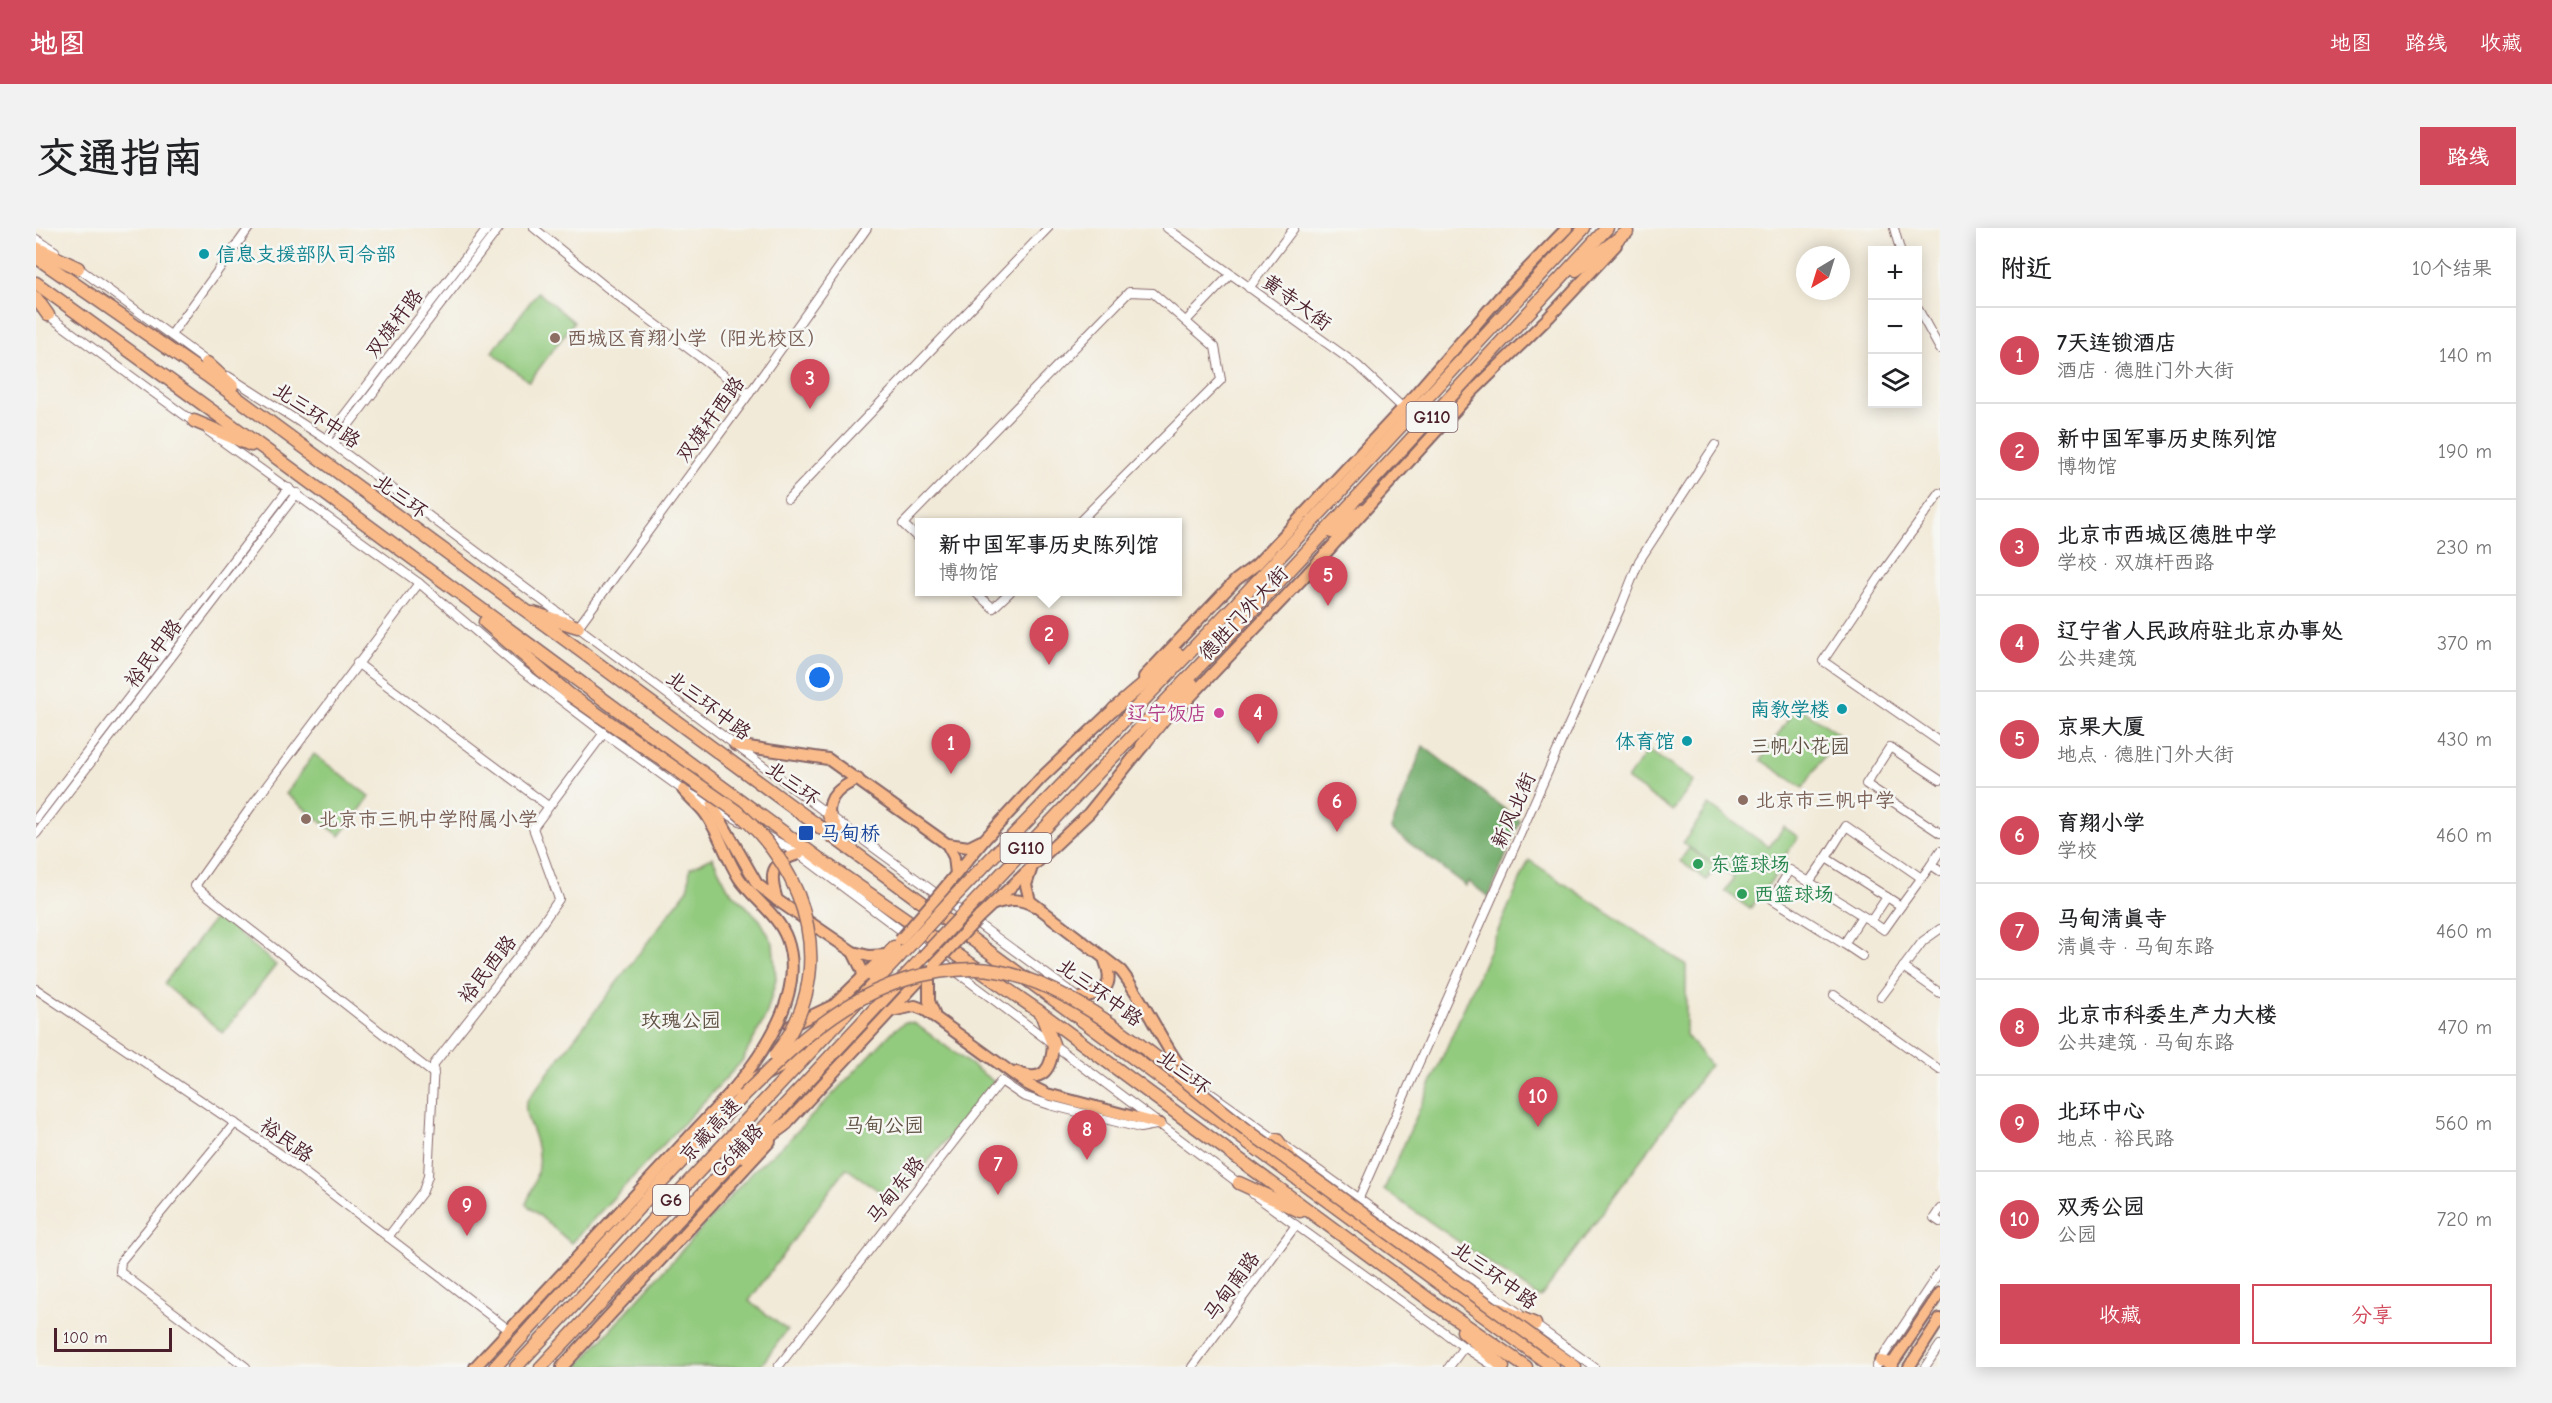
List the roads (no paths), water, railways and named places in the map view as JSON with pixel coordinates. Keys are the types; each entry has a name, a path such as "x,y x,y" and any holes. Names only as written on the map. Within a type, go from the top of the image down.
{"highway":[{"path":"1539,276 1575,228"},
{"name":"德胜门外大街","path":"953,898 1234,606 1584,228"},
{"name":"德胜门外大街","path":"968,909 1247,616 1607,228"},
{"path":"1553,287 1629,230"},
{"path":"36,248 78,268"},
{"name":"北三环","path":"36,257 207,375 278,430 1553,1367"},
{"name":"北三环","path":"36,284 270,453 829,866 1040,1012 1431,1301 1526,1367"},
{"path":"36,298 48,315"},
{"path":"207,363 278,430"},
{"path":"194,422 270,453"},
{"path":"1312,546 1362,511"},
{"path":"431,573 570,695 752,825 772,848 788,873 800,897 811,939 810,964 798,1017 782,1046 662,1183 495,1367"},
{"path":"1114,709 1234,606"},
{"path":"523,610 578,627"},
{"path":"1142,746 1247,616"},
{"path":"829,815 844,845"},
{"path":"799,854 829,866"},
{"name":"G6","path":"897,947 953,898"},
{"name":"京藏高速","path":"541,1367 968,909"},
{"name":"京藏高速","path":"516,1367 827,1033 897,947"},
{"path":"738,1094 811,1031 854,1001 882,987 939,973 975,969 1019,978 1055,992 1114,1027 1244,1127 1575,1367"},
{"path":"1047,994 1080,998"},
{"path":"1040,1012 1053,1044"},
{"path":"738,1094 810,1051"},
{"path":"715,1179 787,1123"},
{"path":"1277,1140 1319,1196"},
{"path":"1239,1183 1322,1221"},
{"path":"1432,1280 1535,1324"},
{"path":"1431,1301 1503,1367"}],"main road":[{"name":"德胜门外大街","path":"897,947 984,840 1041,778 1114,709 1236,580 1257,564 1403,408 1499,298 1567,228"},
{"name":"德胜门外大街","path":"931,968 991,904 1089,813 1142,746 1305,576 1472,392 1549,317 1629,230"},
{"path":"735,745 828,759 948,844 969,847 984,840"},
{"path":"829,815 829,806 838,790 858,779"},
{"path":"475,1367 738,1094 774,1034 781,1016 790,978 791,958 787,939 778,923 744,884 705,814 683,790"},
{"path":"712,805 757,884 777,900 853,952 869,956 897,947"},
{"path":"948,844 954,857 956,874"},
{"path":"777,900 771,881 773,870 786,858 799,854"},
{"path":"1034,865 1026,885 1027,894 1037,908"},
{"path":"991,904 1013,899 1023,900 1121,971 1132,986 1168,1052 1186,1075"},
{"path":"774,1034 834,1005 897,947"},
{"path":"853,952 862,970 863,978"},
{"path":"1080,998 1104,990 1109,983 1110,973 1105,960"},
{"path":"931,968 928,1001 936,1016"},
{"name":"G6辅路","path":"562,1367 931,968"},
{"path":"891,1011 915,1006 936,1016 1027,1084 1047,1094 1160,1124"},
{"path":"999,1064 1026,1076 1037,1076 1051,1065 1053,1044"},
{"path":"1885,1364 1940,1293"},
{"path":"1909,1367 1940,1319"}],"street":[{"path":"171,335 249,228"},
{"name":"双旗杆路","path":"326,439 488,228"},
{"path":"334,444 499,228"},
{"path":"534,228 605,286 749,394"},
{"name":"双旗杆西路","path":"578,627 749,394 867,228"},
{"path":"788,499 1048,228"},
{"name":"黄寺大街","path":"1167,228 1357,365 1403,408"},
{"path":"1249,288 1294,228"},
{"path":"1894,228 1899,246"},
{"name":"北三环中路","path":"36,239 207,363 334,444 829,815 1186,1075 1594,1367"},
{"path":"1186,321 1230,275"},
{"path":"915,535 903,524 1129,292 1153,292 1215,347 1221,380 1083,518"},
{"path":"36,308 297,493 419,583 519,668 604,734 683,790 799,854 1296,1225 1464,1347 1496,1367"},
{"path":"1922,318 1940,349"},
{"name":"新风北街","path":"1359,1198 1620,609 1639,561 1715,445"},
{"name":"裕民中路","path":"36,819 289,488"},
{"name":"裕民中路","path":"36,834 297,493"},
{"path":"1940,493 1823,661 1940,742"},
{"path":"419,583 357,663 195,886 434,1074"},
{"path":"980,596 993,608 1005,596"},
{"path":"357,663 549,806"},
{"name":"裕民西路","path":"388,1237 423,1191 428,1176 434,1064 528,944 559,899 533,828 604,734"},
{"path":"1940,780 1890,747 1866,784 1940,833"},
{"path":"1809,882 1846,826 1920,877"},
{"path":"1862,956 1772,898 1790,870 1884,930 1940,851"},
{"path":"1826,858 1901,906"},
{"path":"1931,865 1940,871"},
{"path":"1871,921 1887,897"},
{"path":"1844,944 1862,916"},
{"path":"1881,997 1923,941 1940,929"},
{"path":"1903,967 1940,993"},
{"name":"裕民路","path":"36,989 279,1154 509,1330"},
{"path":"1834,995 1940,1070"},
{"name":"马甸东路","path":"778,1367 1001,1081 1023,1096 1050,1106 1140,1128 1160,1124"},
{"path":"235,1123 121,1261 120,1272 246,1367"},
{"path":"1940,1209 1934,1218 1940,1222"},
{"name":"马甸南路","path":"1192,1367 1296,1225"},
{"path":"1885,1364 1940,1271"},
{"path":"1925,1367 1940,1345"},
{"path":"1449,1367 1464,1347"}],"place":[{"name":"信息支援部队司令部","path":"204,254"},
{"name":"西城区育翔小学（阳光校区）","path":"555,338"},
{"name":"北京市西城区德胜中学","path":"810,409"},
{"name":"京果大厦","path":"1328,606"},
{"name":"新中国军事历史陈列馆","path":"1049,665"},
{"name":"南教学楼","path":"1842,709"},
{"name":"辽宁饭店","path":"1219,713"},
{"name":"体育馆","path":"1687,741"},
{"name":"辽宁省人民政府驻北京办事处","path":"1258,744"},
{"name":"7天连锁酒店","path":"951,774"},
{"name":"北京市三帆中学","path":"1743,800"},
{"name":"北京市三帆中学附属小学","path":"306,819"},
{"name":"育翔小学","path":"1337,832"},
{"name":"马甸桥","path":"806,833"},
{"name":"东篮球场","path":"1698,864"},
{"name":"西篮球场","path":"1742,894"},
{"name":"双秀公园","path":"1538,1127"},
{"name":"北京市科委生产力大楼","path":"1087,1160"},
{"name":"马甸清真寺","path":"998,1195"},
{"name":"北环中心","path":"467,1236"}],"park label":[{"name":"三帆小花园","path":"1800,746"},
{"name":"玫瑰公园","path":"681,1020"},
{"name":"马甸公园","path":"884,1125"}]}
